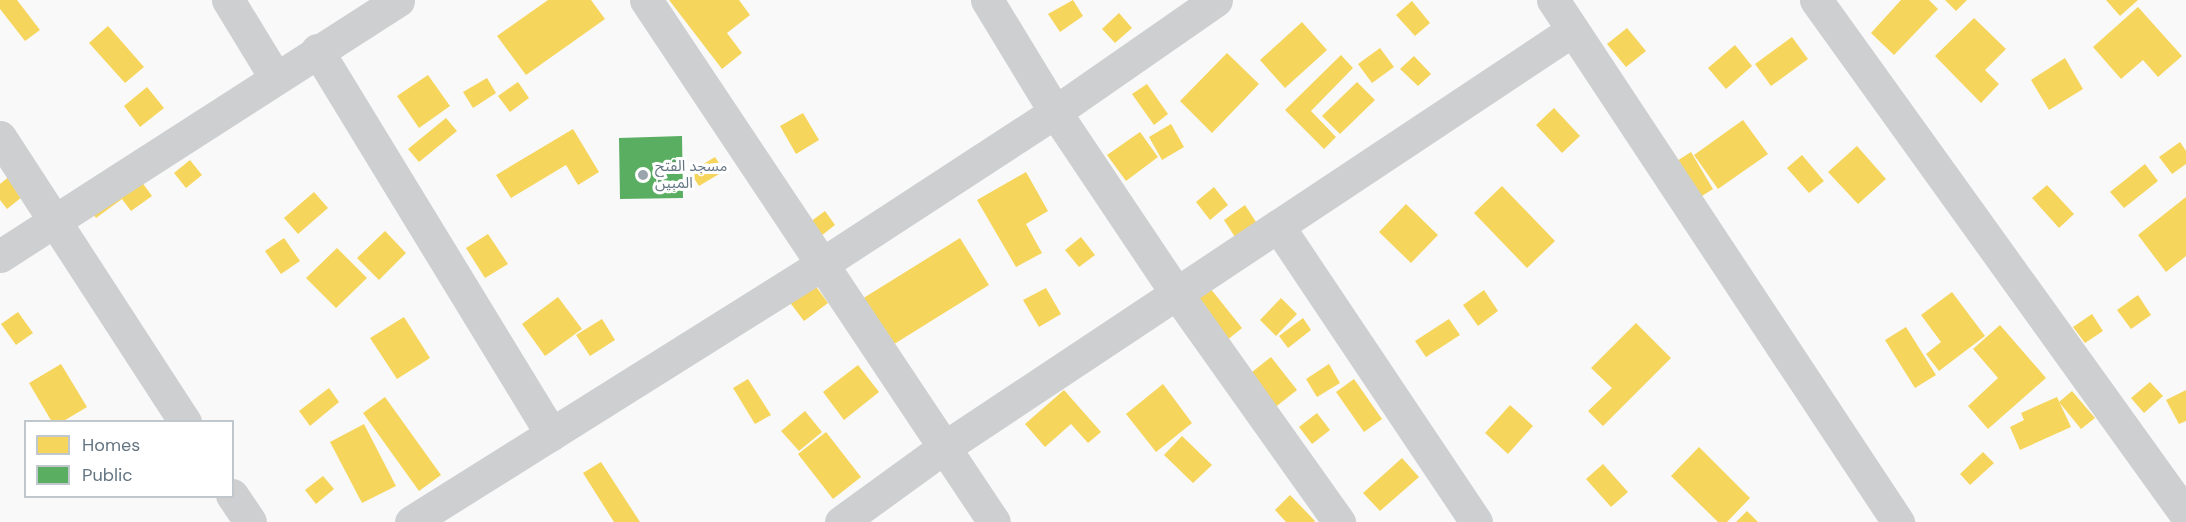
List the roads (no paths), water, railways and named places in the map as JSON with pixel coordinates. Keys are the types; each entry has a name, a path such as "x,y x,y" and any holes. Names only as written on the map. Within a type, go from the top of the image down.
{"street":[{"path":"228,0 275,76"},
{"path":"0,256 275,76 398,0"},
{"path":"646,0 942,449 994,522"},
{"path":"987,0 1055,112 1177,294 1339,522"},
{"path":"411,522 822,264 1055,112 1216,0"},
{"path":"1553,0 1899,522"},
{"path":"1816,0 2186,514"},
{"path":"841,522 942,449 1573,30"},
{"path":"317,50 551,434"},
{"path":"0,137 184,420"},
{"path":"1278,226 1476,522"},
{"path":"234,498 250,522"}],"place":[{"name":"مسجد الفتح المبين","path":"643,175"}]}
